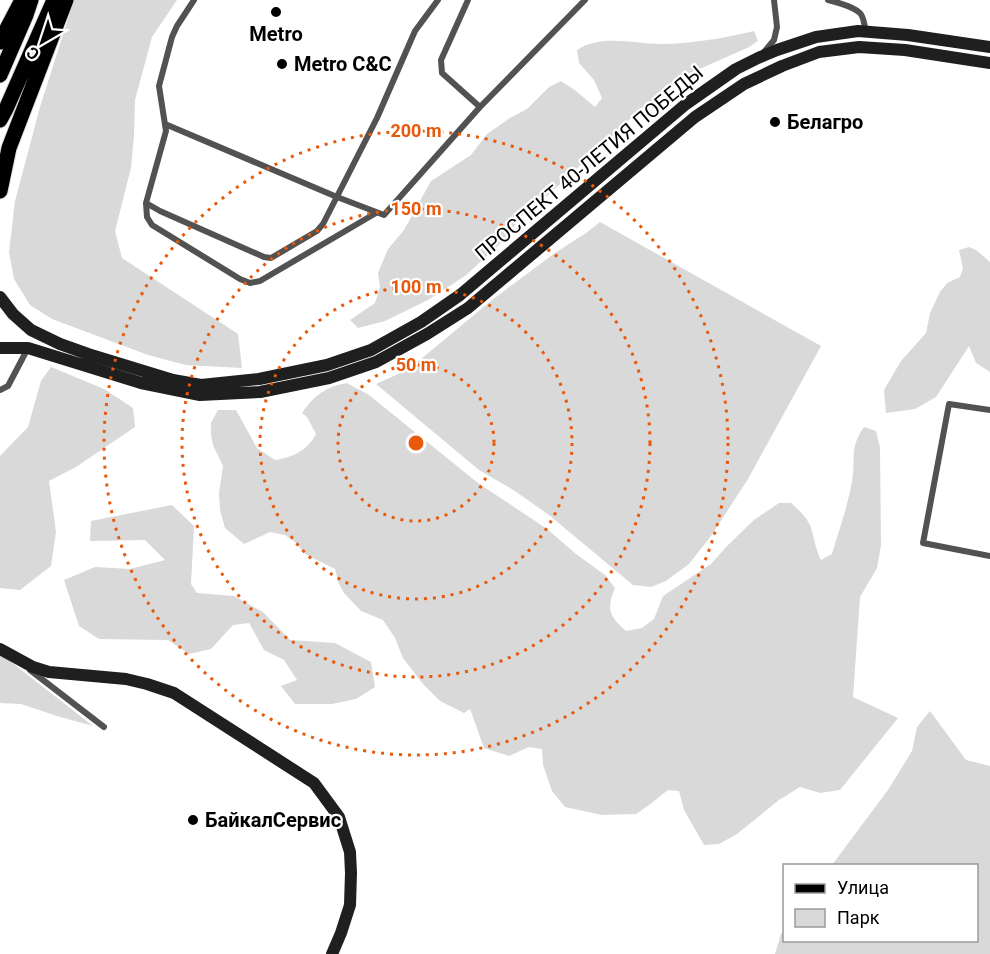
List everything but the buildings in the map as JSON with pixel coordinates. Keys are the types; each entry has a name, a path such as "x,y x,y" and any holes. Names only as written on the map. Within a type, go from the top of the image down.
{"main road":[{"path":"0,42 22,0"},
{"path":"0,75 31,0"},
{"path":"0,120 54,0"},
{"path":"0,191 9,148 66,0"},
{"name":"ПРОСПЕКТ 40-ЛЕТИЯ ПОБЕДЫ","path":"0,297 13,314 31,330 60,344 172,380 201,385 259,379 327,365 371,350 421,322 460,295 686,104 736,69 777,50 816,37 858,31 908,35 990,47"},
{"path":"866,32 866,48"},
{"name":"ПРОСПЕКТ 40-ЛЕТИЯ ПОБЕДЫ","path":"0,348 28,348 141,383 200,395 260,392 329,378 376,362 468,308 695,117 744,84 819,52 859,47 905,50 990,63"},
{"path":"0,648 33,667 49,672 126,679 174,693 314,783 339,817 350,852 350,905 332,954"}],"lane":[{"path":"194,0 172,37 160,81 166,131 146,202 147,217 152,225 250,283 260,281 376,213"},
{"path":"146,202 160,211 264,257 271,258 320,229 377,118 415,31 438,0"},
{"path":"468,0 441,60 442,73 480,107"},
{"path":"165,124 384,215 480,107 585,0"},
{"path":"759,58 774,40 777,27 774,0"},
{"path":"828,0 841,3 859,12 866,32"},
{"path":"0,390 8,386 28,348"},
{"path":"990,410 949,404 923,543 990,556"},
{"path":"16,658 104,727"}],"green space":[{"path":"74,0 177,0 152,37 135,100 131,168 115,231 122,258 238,334 242,368 186,365 148,355 52,319 30,305 14,279 9,252 15,201 40,107"},
{"path":"754,31 758,41 684,76 641,109 547,196 523,215 500,244 465,276 428,300 385,321 358,328 350,320 375,303 380,287 378,273 388,249 404,230 431,181 471,155 487,134 527,109 549,87 561,81 595,107 602,98 594,80 579,63 577,50 597,42 676,43 710,40"},
{"path":"600,222 821,346 748,479 711,536 689,564 666,581 651,587 633,585 549,515 515,491 479,470 376,384 409,369 492,300"},
{"path":"969,247 990,262 990,372 976,363 969,346 936,397 915,409 886,413 884,390 901,361 926,333 930,313 940,292 947,283 960,277 963,268 959,250"},
{"path":"51,367 104,389 133,408 135,427 76,467 49,481 56,532 51,566 20,590 0,588 0,456 28,427 41,381"},
{"path":"347,383 369,395 478,483 547,529 605,575 615,588 610,607 611,612 626,631 642,628 654,619 663,596 711,564 754,520 779,503 791,503 801,512 811,527 821,560 832,554 846,509 856,441 864,427 876,431 880,448 881,545 877,568 860,597 853,697 898,718 840,790 820,793 800,787 779,800 737,834 719,844 704,845 684,810 679,791 668,790 636,814 602,815 565,807 552,791 543,765 542,749 529,747 509,756 484,748 470,709 464,713 440,701 423,684 403,658 395,638 383,620 361,611 344,593 335,569 305,554 295,542 285,535 270,532 244,544 225,528 220,510 219,493 223,466 211,435 211,423 218,410 236,410 257,448 275,460 282,459 304,449 316,434 307,417 302,413 311,402 327,389"},
{"path":"172,505 194,526 191,584 197,593 234,596 263,612 290,640 335,643 371,662 375,687 356,699 332,704 295,704 281,686 297,680 284,660 264,650 249,623 233,625 211,649 189,654 168,640 99,639 79,626 64,580 95,567 130,569 165,560 145,540 90,541 91,521"},
{"path":"0,654 93,726 21,704 0,703"},
{"path":"930,711 966,760 990,766 990,954 775,954 783,931 783,942 978,942 978,864 833,864 888,790 912,751 917,727"}],"place":[{"name":"Metro","path":"276,12"},
{"name":"Metro C&C","path":"282,64"},
{"name":"Белагро","path":"775,122"},
{"name":"БайкалСервис","path":"193,820"}]}
